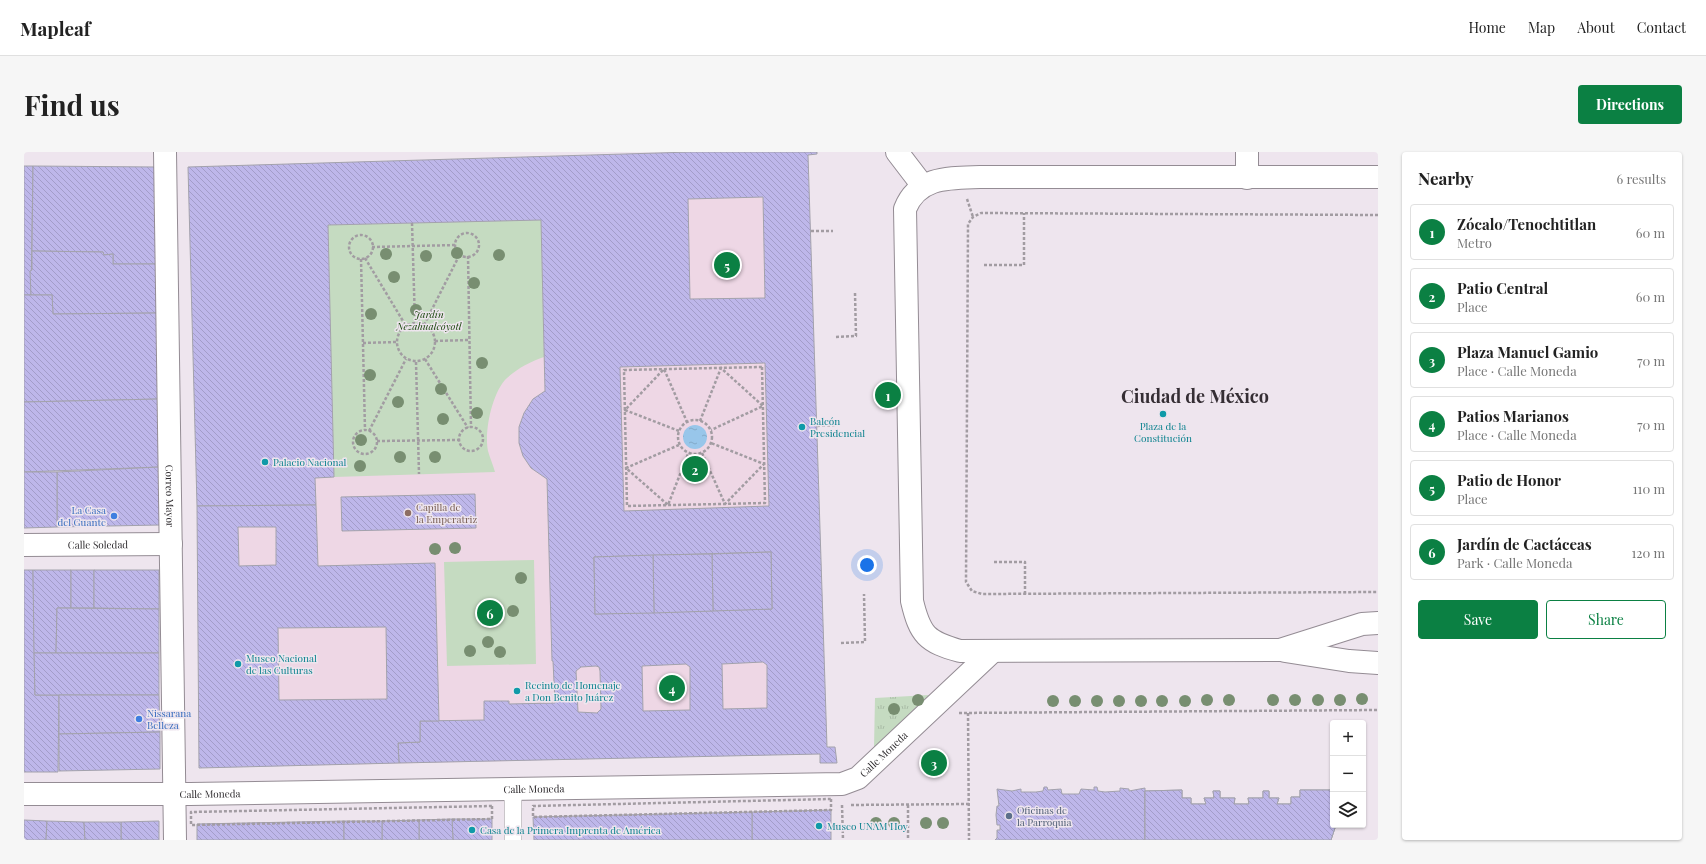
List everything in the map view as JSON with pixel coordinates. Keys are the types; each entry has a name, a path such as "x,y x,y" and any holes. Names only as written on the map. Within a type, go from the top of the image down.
{"street":[{"name":"Correo Mayor","path":"165,152 175,840"},
{"path":"897,152 923,186"},
{"path":"1247,152 1247,178"},
{"path":"1378,177 980,177 943,179 923,186 916,191 908,200 905,209 912,601 917,621 926,635 939,645 960,651 1280,650 1349,661 1378,663"},
{"name":"Calle Soledad","path":"24,545 171,544"},
{"path":"1280,650 1362,624 1378,623"},
{"name":"Calle Moneda","path":"24,794 174,794 513,789 842,794 993,651"},
{"path":"513,789 513,840"}],"path":[{"path":"1378,215 981,213 973,217 968,224 966,582 972,591 982,594 1378,592"},
{"path":"984,266 1024,265 1024,214"},
{"path":"412,223 415,323"},
{"path":"810,231 834,230"},
{"path":"464,233 475,236 479,243 475,254 468,256 460,254 456,245 458,238 464,233"},
{"path":"359,236 367,237 372,247 370,254 365,258 360,259 353,256 349,250 352,239 359,236"},
{"path":"372,247 456,245"},
{"path":"424,325 460,254"},
{"path":"468,256 469,428"},
{"path":"365,258 406,326"},
{"path":"360,259 364,430"},
{"path":"836,337 856,336 855,293"},
{"path":"415,323 424,325 431,330 435,341 432,353 426,358 416,362 406,359 400,354 396,342 399,331 406,326 415,323"},
{"path":"435,341 469,340"},
{"path":"362,344 396,342"},
{"path":"426,358 469,428 481,432 483,440 480,447 469,451 462,447 460,440 462,433 469,428"},
{"path":"369,431 406,359"},
{"path":"416,362 419,474"},
{"path":"762,367 765,428 765,503 627,506 624,432 624,370 721,368 762,367"},
{"path":"721,368 763,406"},
{"path":"700,421 721,368"},
{"path":"625,410 664,369"},
{"path":"664,369 688,422"},
{"path":"711,430 763,406"},
{"path":"625,410 678,431"},
{"path":"678,431 688,422 700,421 711,430"},
{"path":"817,426 837,425"},
{"path":"364,430 369,431 374,435 377,441 372,451 364,453 354,447 353,439 357,433 364,430"},
{"path":"688,454 702,453 711,444 711,430"},
{"path":"678,431 679,444 688,454"},
{"path":"377,441 460,440"},
{"path":"626,468 679,444"},
{"path":"711,444 764,464"},
{"path":"702,453 725,504"},
{"path":"668,505 688,454"},
{"path":"725,504 764,464"},
{"path":"626,468 668,505"},
{"path":"994,562 1025,562 1025,594"},
{"path":"841,643 865,642 864,594"},
{"path":"927,713 1378,710"},
{"path":"968,713 969,840"},
{"path":"843,840 842,794 908,804 969,804"},
{"path":"908,804 908,840"},
{"path":"492,806 492,819 191,825 191,812 492,806"}],"shaded area":[{"path":"691,152 817,152 817,154 808,155 827,747 835,747 837,763 820,763 820,754 199,768 197,506 188,167"}],"green space":[{"name":"Jardín Nezahualcóyotl","path":"541,220 544,357 511,374 502,384 493,402 488,423 487,443 495,472 334,477 328,225"},
{"path":"534,560 536,664 447,666 444,562"},
{"path":"929,695 875,747 874,747 875,698"}],"water":[{"path":"695,425 704,428 707,437 704,446 695,449 686,446 683,437 686,428"}],"building":[{"name":"Palacio Nacional","path":"691,152 817,152 817,154 808,155 827,747 835,747 837,763 820,763 820,754 399,763 398,743 420,742 420,721 484,720 484,701 509,701 509,704 555,703 552,661 547,479 531,468 523,456 519,443 519,427 524,413 533,399 545,391 541,220 328,225 334,477 315,478 316,505 197,506 188,167","holes":["763,197 765,298 690,299 688,199","765,363 769,506 624,511 620,367","771,552 772,609 595,614 594,557","763,662 767,665 767,708 723,709 722,664","686,664 690,667 690,710 643,711 642,666","581,667 599,667 601,709 597,713 578,712 576,671"]},
{"path":"24,166 33,166 31,295 24,295"},
{"path":"33,166 157,167 157,264 113,264 113,254 104,255 103,252 32,251"},
{"path":"32,251 103,252 104,255 113,254 113,264 157,264 158,313 53,314 52,295 31,295 30,271 32,270"},
{"path":"24,295 52,295 53,314 158,313 159,399 24,402"},
{"path":"159,399 159,467 24,472 24,402"},
{"path":"159,467 160,525 57,527 57,472"},
{"path":"24,472 57,472 57,527 24,528"},
{"name":"Capilla de la Emperatriz","path":"475,494 476,528 342,531 341,497"},
{"name":"Museo Nacional de las Culturas","path":"316,505 318,566 435,563 439,721 420,721 420,742 398,743 399,763 199,768 197,506","holes":["238,527 276,527 276,565 239,566","386,627 387,699 279,700 278,628"]},
{"path":"771,552 772,609 713,611 712,554"},
{"path":"712,554 713,611 654,613 653,555"},
{"path":"653,555 654,613 595,614 594,557"},
{"path":"24,570 33,570 35,695 59,695 58,772 24,772"},
{"path":"33,570 71,570 71,608 57,608 56,653 34,653"},
{"path":"71,570 94,570 94,608 71,608"},
{"path":"94,570 159,570 159,609 94,608"},
{"path":"57,608 159,609 159,653 56,653"},
{"path":"34,653 159,653 159,695 35,695"},
{"path":"59,695 159,695 160,732 59,734"},
{"path":"160,732 160,769 59,771 59,734"},
{"path":"1044,787 1047,787 1048,790 1061,789 1062,794 1079,794 1081,789 1094,790 1094,787 1097,787 1098,791 1105,792 1120,791 1120,788 1129,789 1129,791 1145,788 1145,840 995,840 997,838 997,830 1000,830 1000,825 997,825 996,815 997,806 999,806 997,789 1012,791 1021,789 1021,792 1036,792 1043,791"},
{"path":"1182,790 1182,798 1191,798 1191,804 1206,804 1204,798 1214,798 1213,791 1220,791 1220,798 1235,798 1234,804 1249,804 1248,798 1263,798 1263,791 1269,791 1269,798 1279,798 1277,804 1291,804 1291,797 1300,797 1300,790 1330,790 1330,828 1335,828 1331,840 1145,840 1145,791"},
{"path":"1182,790 1182,798 1191,798 1191,804 1206,804 1204,798 1214,798 1213,791 1220,791 1220,798 1235,798 1234,804 1249,804 1248,798 1263,798 1263,791 1269,791 1269,798 1279,798 1277,804 1291,804 1291,797 1300,797 1300,790 1330,790 1330,828 1335,828 1331,840 1145,840 1145,791"},
{"path":"831,810 831,840 752,840 752,812"},
{"path":"752,812 752,840 534,840 533,817"},
{"name":"Casa de la Primera Imprenta de América","path":"452,819 492,819 492,840 453,840"},
{"path":"452,819 453,840 419,840 419,820"},
{"path":"24,820 47,821 46,840 24,840"},
{"path":"419,820 419,840 382,840 382,821"},
{"path":"47,821 84,822 85,840 46,840"},
{"path":"159,821 159,840 121,840 121,822"},
{"path":"344,821 344,840 197,840 197,824"},
{"path":"344,821 382,821 382,840 344,840"},
{"path":"84,822 121,822 121,840 85,840"}],"place":[{"name":"Patio de Honor","path":"727,265"},
{"name":"Zócalo/Tenochtitlan","path":"888,395"},
{"name":"Plaza de la Constitución","path":"1163,414"},
{"name":"Balcón Presidencial","path":"802,427"},
{"name":"Palacio Nacional","path":"265,462"},
{"name":"Patio Central","path":"695,469"},
{"name":"Capilla de la Emperatriz","path":"408,513"},
{"name":"La Casa del Guante","path":"114,516"},
{"name":"Jardín de Cactáceas","path":"490,613"},
{"name":"Museo Nacional de las Culturas","path":"238,664"},
{"name":"Patios Marianos","path":"672,688"},
{"name":"Recinto de Homenaje a Don Benito Juárez","path":"517,691"},
{"name":"Nissarana Belleza","path":"139,719"},
{"name":"Plaza Manuel Gamio","path":"934,763"},
{"name":"Oficinas de la Parroquia","path":"1009,816"},
{"name":"Museo UNAM Hoy","path":"819,826"},
{"name":"Casa de la Primera Imprenta de América","path":"472,830"}],"district":[{"name":"Ciudad de México","path":"1195,397"}]}
